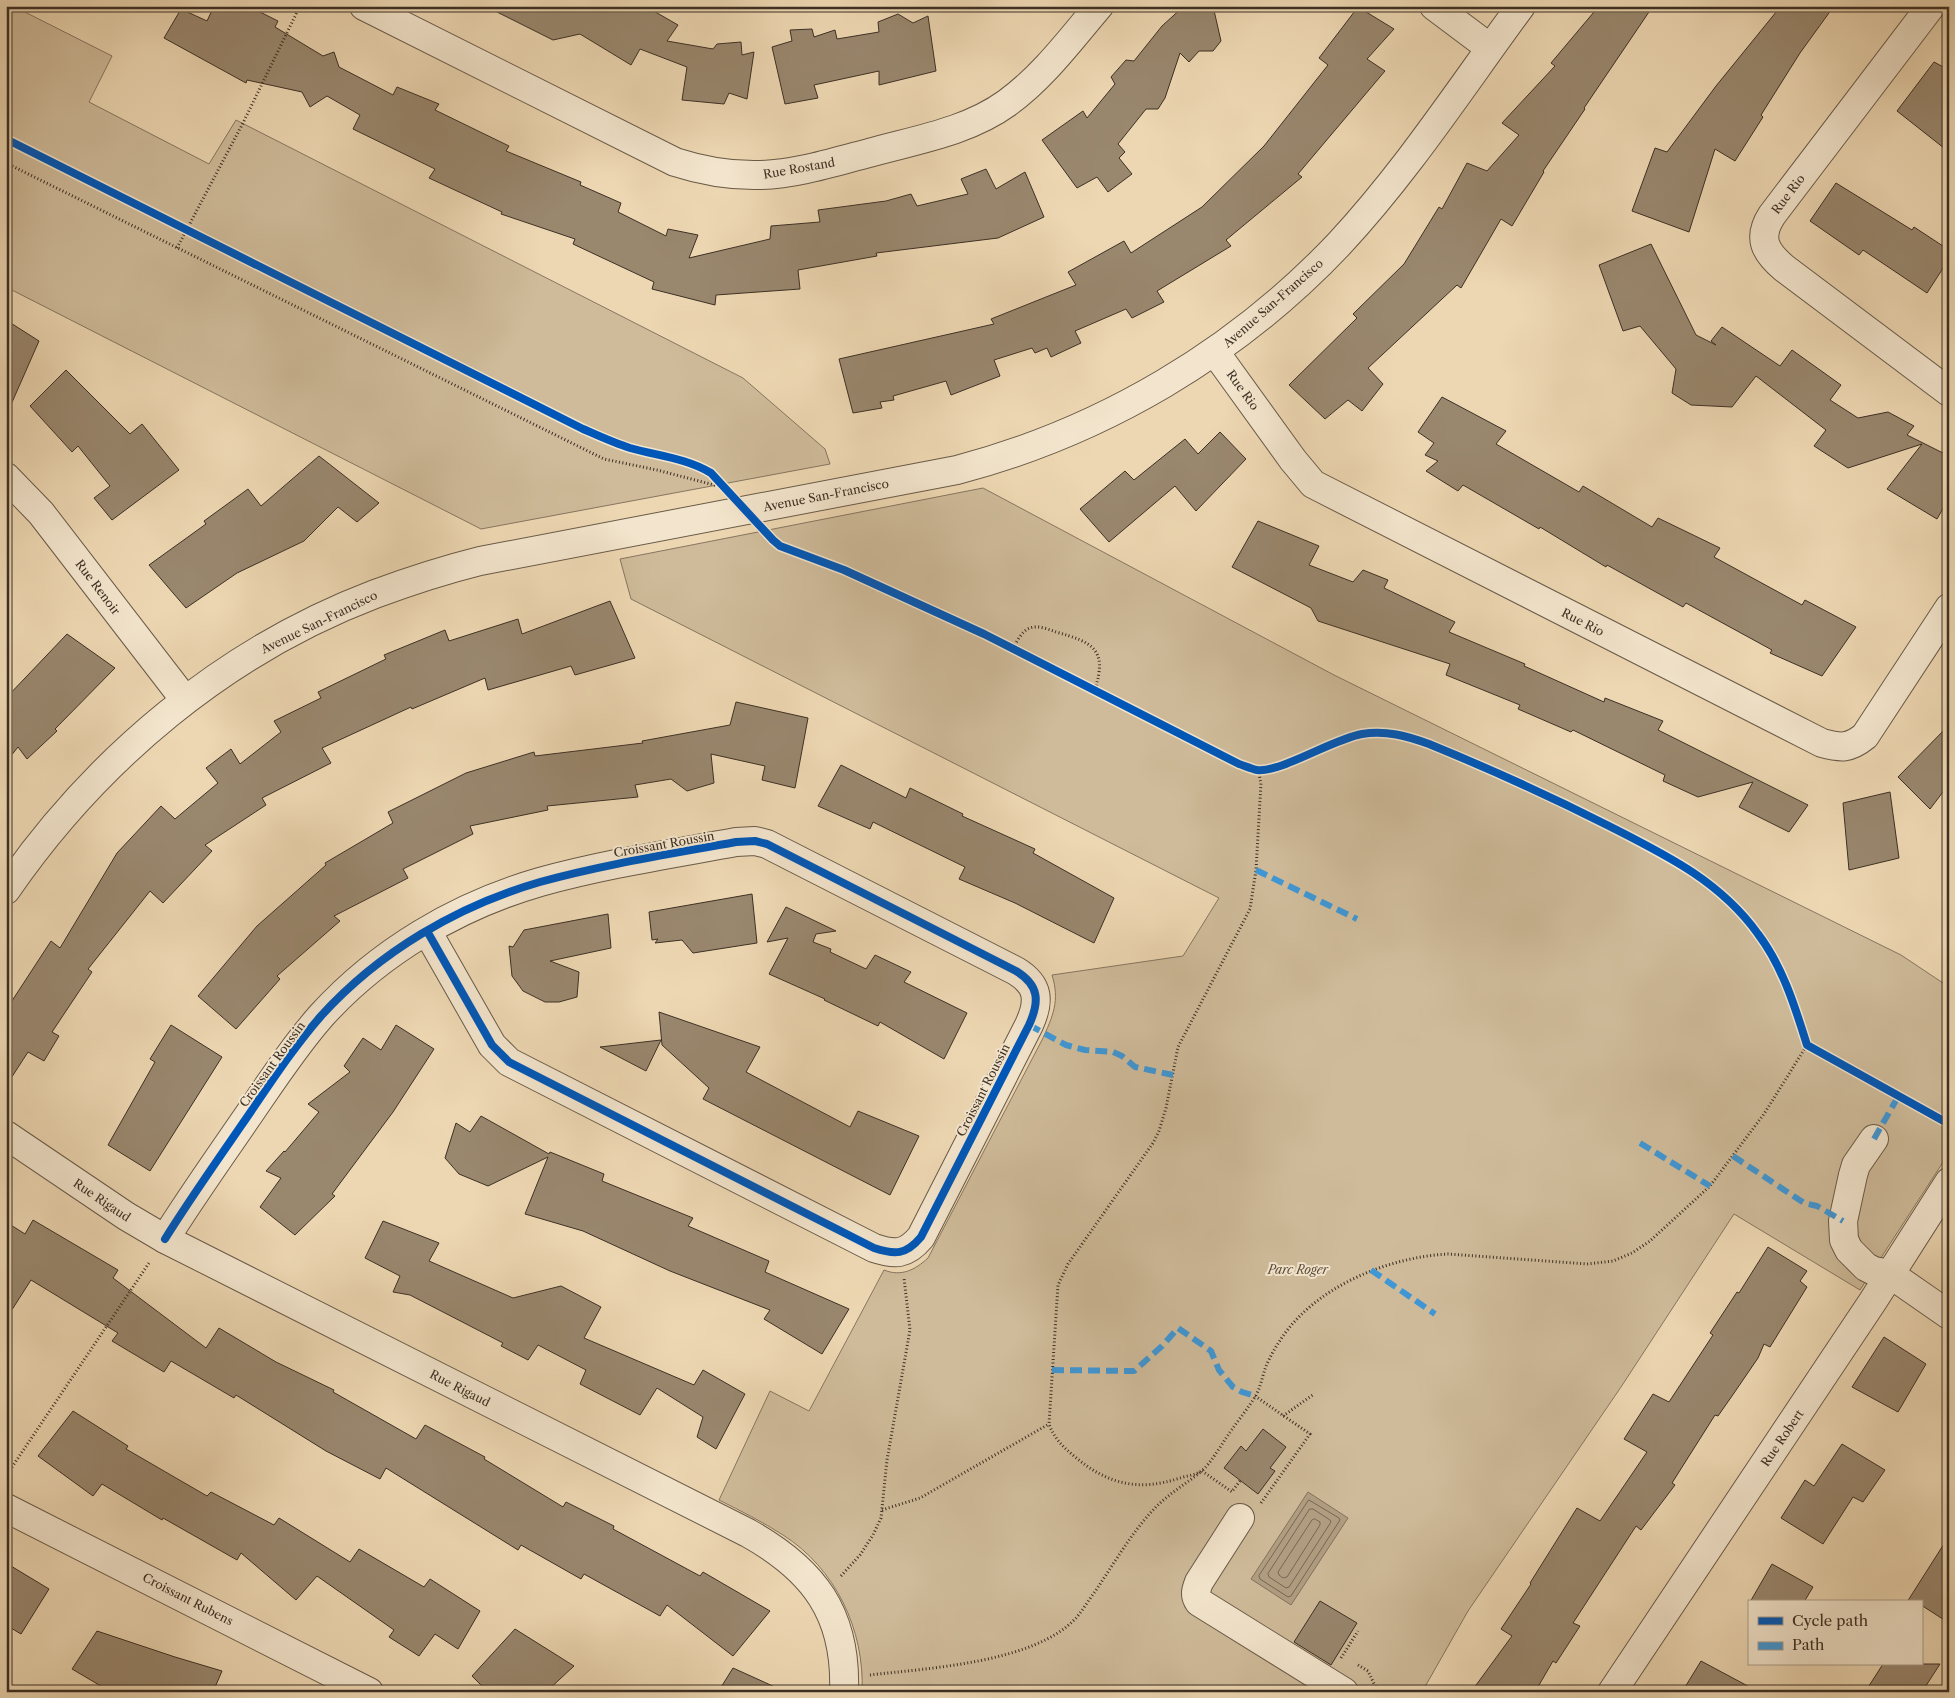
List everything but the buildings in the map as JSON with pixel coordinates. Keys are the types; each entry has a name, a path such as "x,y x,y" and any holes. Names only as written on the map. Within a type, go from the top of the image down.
{"street":[{"name":"Rue Rostand","path":"364,6 675,162 696,169 742,175 764,175 829,163 950,131 971,123 996,110 1024,89 1099,6"},
{"path":"1434,6 1490,48"},
{"name":"Avenue San-Francisco","path":"6,890 40,843 98,777 129,747 185,700 218,676 276,642 342,608 405,583 442,571 508,554 947,472 989,462 1054,439 1150,391 1215,352 1276,303 1339,244 1419,146 1521,6"},
{"name":"Rue Rio","path":"1931,6 1772,215 1766,224 1764,236 1766,248 1784,268 1949,392"},
{"name":"Rue Rio","path":"1215,352 1293,460 1313,484 1822,743 1835,747 1845,747 1855,744 1864,736 1949,608"},
{"name":"Rue Renoir","path":"6,477 25,495 52,526 185,700"},
{"name":"Croissant Roussin","path":"165,1238 289,1056 311,1028 345,991 368,971 427,931 481,903 539,882 599,867 736,842 755,841 783,851 1016,971 1026,977 1032,984 1036,994 1037,1005 1029,1025 921,1237 908,1250 889,1253 874,1248 509,1062 492,1045 427,931"},
{"name":"Rue Rigaud","path":"6,1136 126,1216 165,1238 748,1533 782,1554 810,1580 833,1618 853,1684"},
{"path":"1874,1139 1854,1170 1843,1221 1844,1240 1849,1250 1866,1267 1874,1271 1890,1274 1949,1315"},
{"name":"Rue Robert","path":"1612,1692 1949,1182"},
{"name":"Croissant Rubens","path":"6,1508 369,1692"},
{"path":"1245,1508 1199,1582 1195,1591 1196,1597 1199,1602 1344,1692"}],"path":[{"path":"177,249 243,123 300,6"},
{"path":"6,163 604,459 723,487"},
{"path":"178,226 195,234"},
{"path":"714,477 744,510"},
{"path":"1021,652 1009,646 1025,631 1032,628 1041,628 1088,643 1100,660 1101,672 1095,689"},
{"path":"1087,685 1104,694"},
{"path":"1202,1471 1164,1483 1122,1484 1103,1476 1083,1464 1064,1448 1052,1434 1049,1424 1058,1285 1068,1264 1153,1143 1159,1131 1178,1047 1250,909 1256,870 1261,770 1248,767"},
{"path":"1804,1037 1807,1045 1815,1050"},
{"path":"853,1684 997,1657 1025,1648 1062,1630 1076,1618 1134,1534 1157,1506 1202,1471 1255,1396 1272,1354 1292,1324 1324,1296 1371,1270 1426,1255 1448,1254 1588,1264 1613,1261 1632,1253 1650,1242 1710,1186 1764,1114 1807,1045"},
{"path":"6,1476 150,1262"},
{"path":"840,1576 860,1555 881,1518 888,1460 910,1330 904,1275"},
{"path":"1283,1416 1314,1394"},
{"path":"1202,1471 1232,1492 1245,1508 1310,1434 1255,1396"},
{"path":"882,1510 920,1498 1049,1424"},
{"path":"1232,1492 1240,1480"},
{"path":"1337,1664 1358,1631"}],"green space":[{"path":"6,6 13,6 112,56 89,102 209,164 236,120 743,378 825,449 830,464 481,529 6,287"},
{"name":"Parc Roger","path":"983,488 1334,675 1901,955 1949,987 1949,1153 1860,1290 1734,1214 1621,1387 1468,1611 1422,1692 862,1692 862,1669 852,1624 832,1583 818,1565 783,1535 719,1500 770,1391 809,1411 884,1270 896,1273 907,1271 918,1266 928,1258 1046,1031 1055,1001 1052,975 1183,956 1219,898 631,599 620,559"}],"water":[{"path":"1308,1492 1348,1518 1291,1605 1251,1579"}],"marked path":[{"path":"1256,870 1357,919"},
{"path":"1029,1025 1066,1045 1085,1050 1113,1052 1122,1056 1135,1067 1173,1075"},
{"path":"1874,1139 1899,1095"},
{"path":"1640,1143 1710,1186"},
{"path":"1733,1156 1804,1203 1817,1206 1843,1221"},
{"path":"1371,1270 1435,1314"},
{"path":"1052,1370 1134,1371 1162,1346 1178,1328 1211,1351 1219,1370 1233,1387 1255,1396"}],"cycle path":[{"path":"6,139 583,429 612,442 692,464 711,473 780,546 844,570 984,634 1239,764 1257,770 1267,770 1350,737 1371,733 1396,734 1413,738 1475,763 1609,826 1691,871 1727,899 1743,915 1775,960 1793,1002 1807,1045 1949,1124"},
{"path":"165,1239 290,1055 321,1016 344,993 368,971 421,934 479,904 540,882 638,860 736,842 755,841 767,844 1016,971 1029,982 1033,988 1036,1001 1029,1025 921,1237 916,1243 905,1250 888,1252 874,1248 509,1062 492,1045 427,931"}]}
